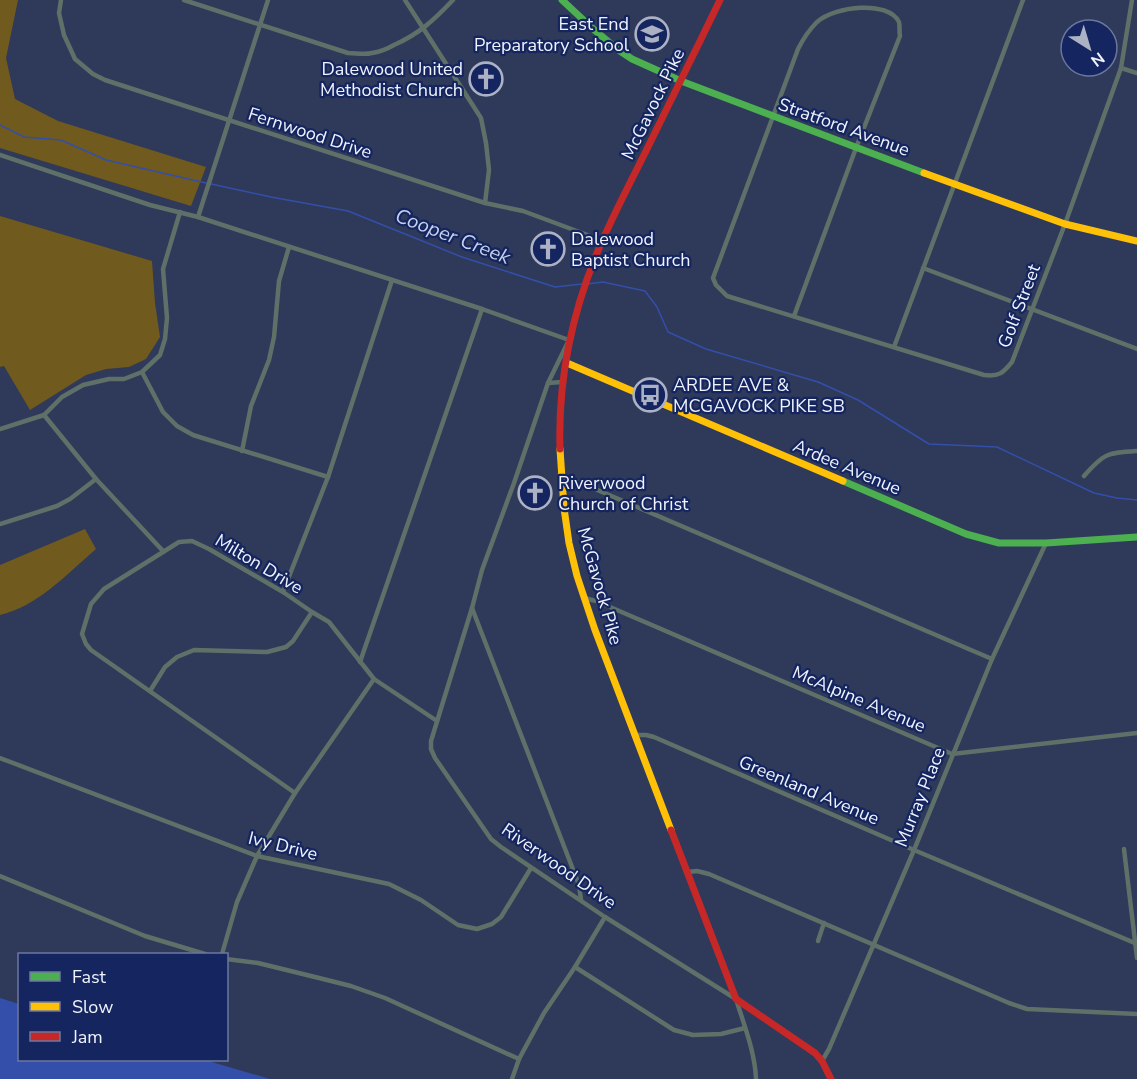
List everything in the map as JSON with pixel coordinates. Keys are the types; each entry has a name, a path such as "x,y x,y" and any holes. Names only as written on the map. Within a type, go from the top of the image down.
{"street":[{"name":"Fernwood Drive","path":"61,0 59,13 64,35 75,59 93,74 105,80 485,202 523,211 601,240"},
{"path":"184,0 348,53 370,54 392,46 423,29 435,20 453,0"},
{"path":"198,217 268,0"},
{"path":"405,0 481,118 489,170 485,202"},
{"name":"Stratford Avenue","path":"562,0 617,49 632,59 681,81 1065,224 1137,241"},
{"name":"McGavock Pike","path":"720,0 601,240 590,270 569,340 567,363 562,382 559,420 560,474 569,544 584,598 736,999 751,1048 756,1079"},
{"path":"894,347 1023,0"},
{"name":"Golf Street","path":"772,116 713,278 721,292 727,296 984,375 994,376 1005,370 1012,362 1065,224 1121,68 1132,0"},
{"path":"772,116 798,49 808,32 818,22 843,8 855,5 873,3 885,6 894,13 899,22 900,36 856,148 795,316"},
{"path":"1121,68 1137,73"},
{"path":"0,155 117,195 198,217 482,309 569,340"},
{"path":"0,429 44,415 63,397 83,385 109,379 124,379 142,372 160,355 168,318 163,269 180,212"},
{"path":"242,451 251,406 269,360 274,337 279,281 289,247"},
{"path":"923,268 1137,349"},
{"path":"283,592 328,477 392,280"},
{"path":"360,662 482,309"},
{"name":"Riverwood Drive","path":"569,340 548,383 482,570 431,741 431,749 491,839 605,917 736,999 815,1053 831,1079"},
{"name":"Ardee Avenue","path":"557,364 567,363 966,534 999,543 1046,543 1137,537"},
{"path":"142,372 163,412 177,426 193,435 328,477"},
{"path":"548,383 562,382"},
{"path":"44,415 96,479 163,551"},
{"path":"1083,476 1102,456 1117,452 1137,451"},
{"path":"560,474 992,659"},
{"path":"0,524 57,506 96,479"},
{"name":"Milton Drive","path":"295,793 91,650 82,634 91,604 104,589 179,542 192,541 283,592 329,622 374,679 437,721"},
{"name":"Murray Place","path":"822,1061 914,850 992,659 1046,543"},
{"name":"McAlpine Avenue","path":"584,598 604,604 952,754 1137,733"},
{"path":"472,608 579,885 581,901"},
{"path":"150,690 165,667 177,657 194,650 267,652 286,647 293,641 312,612"},
{"path":"222,953 237,902 257,856 295,793 374,679"},
{"name":"Greenland Avenue","path":"636,735 654,737 1136,944"},
{"name":"Ivy Drive","path":"0,758 257,856 389,884 421,900 458,925 477,929 492,924 501,917 531,868"},
{"path":"1124,849 1137,958"},
{"path":"688,872 697,871 709,874 1027,1009 1137,1014"},
{"path":"0,876 145,936 202,953"},
{"path":"512,1079 519,1059 544,1013 605,917"},
{"path":"818,941 824,923"},
{"path":"228,958 258,963 331,981 385,998 519,1059"},
{"path":"575,967 674,1030 693,1035 721,1034 745,1028"}],"shaded area":[{"path":"0,0 18,0 6,58 15,99 58,121 206,167 191,206 0,148"},
{"path":"0,216 152,261 160,337 146,359 129,367 106,369 86,375 30,410 4,366 0,367"},
{"path":"85,529 96,549 39,597 14,611 0,615 0,565"}],"water":[{"path":"0,998 18,1004 18,1061 208,1061 270,1079 0,1079"}],"waterway":[{"name":"Cooper Creek","path":"0,125 24,137 61,140 106,160 206,183"},
{"name":"Cooper Creek","path":"211,184 348,211 462,257 555,287 582,284"},
{"name":"Cooper Creek","path":"587,284 603,282 645,291 657,307 668,332 706,349 818,382 858,400 929,444 997,447 1094,493 1137,500"}],"traffic: fast":[{"path":"562,0 592,28 632,59 681,81 924,173"},
{"path":"843,481 966,534 999,543 1046,543 1137,537"}],"traffic: slow":[{"path":"924,173 1065,224 1137,241"},
{"path":"567,363 843,481"},
{"path":"560,449 564,508 577,576 595,630 671,830"}],"traffic: jam":[{"path":"560,449 564,376 573,328 587,281 612,219 720,0"},
{"path":"671,830 736,999 815,1053 831,1079"}],"place":[{"name":"East End Preparatory School","path":"652,34"},
{"name":"Dalewood United Methodist Church","path":"486,79"},
{"name":"Dalewood Baptist Church","path":"548,249"},
{"name":"ARDEE AVE & MCGAVOCK PIKE SB","path":"650,395"},
{"name":"Riverwood Church of Christ","path":"535,493"}]}
